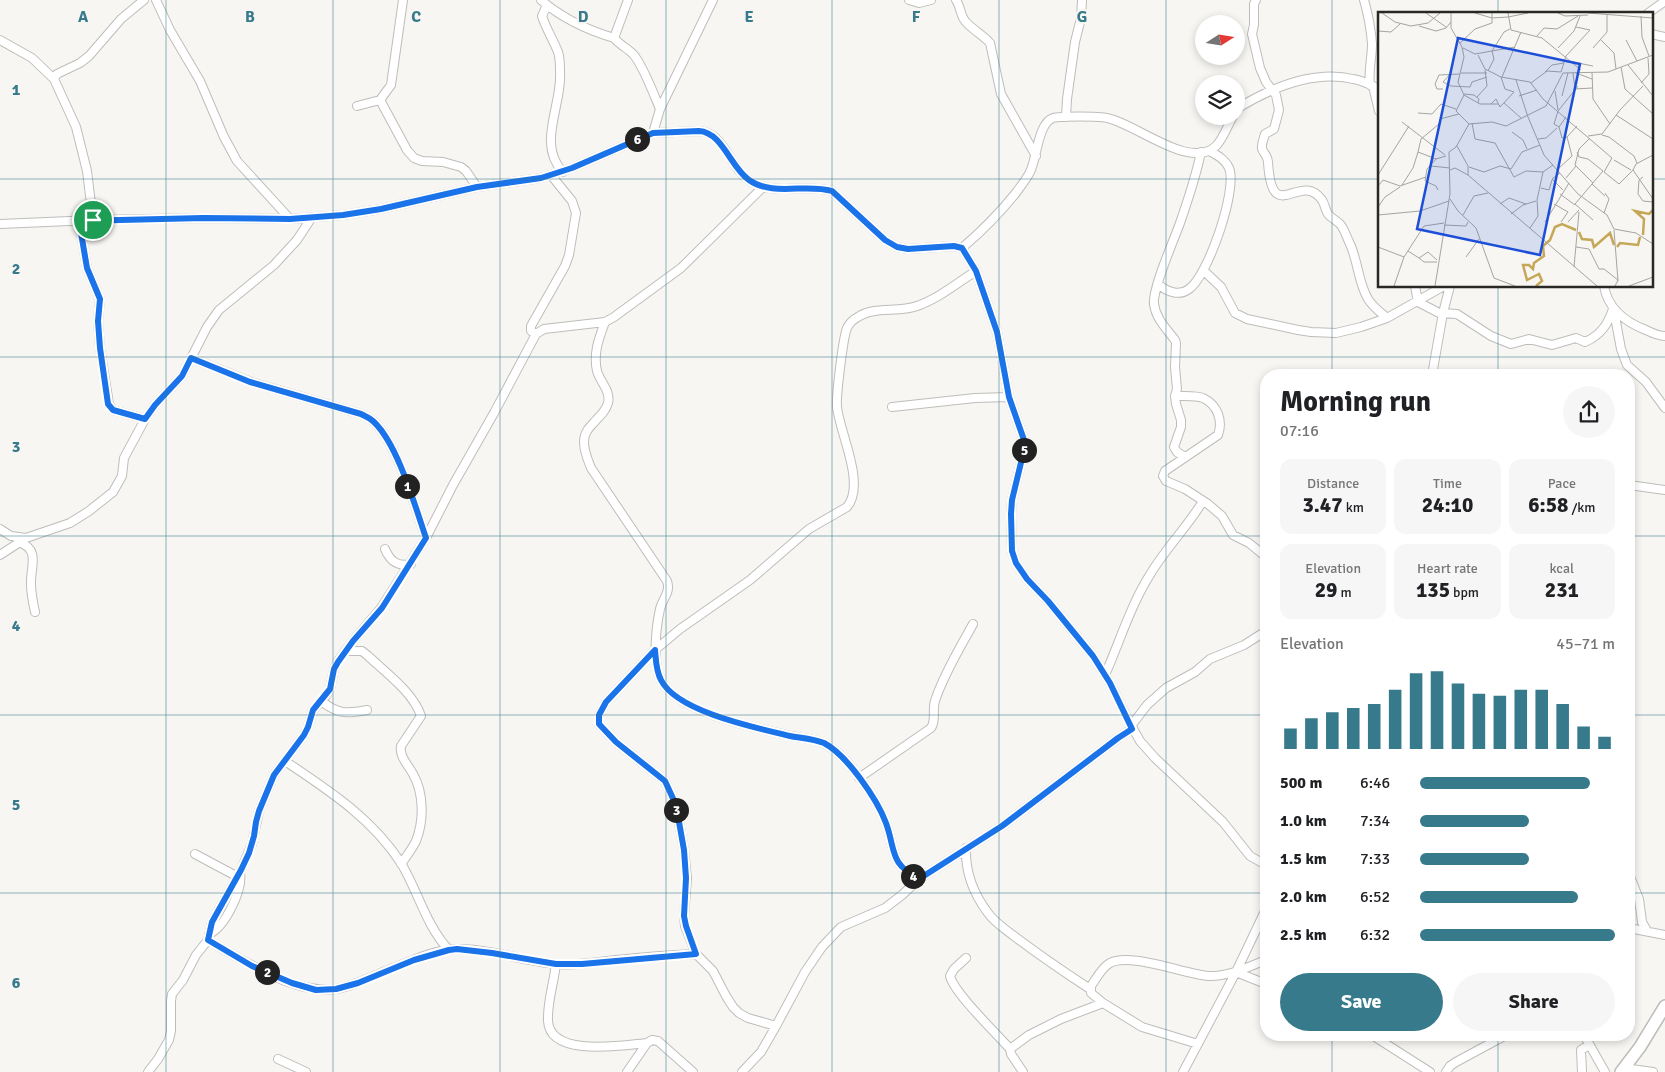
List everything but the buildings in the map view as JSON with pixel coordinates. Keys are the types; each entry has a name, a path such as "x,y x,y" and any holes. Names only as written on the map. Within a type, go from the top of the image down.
{"street":[{"path":"54,79 57,74 80,63 89,56 121,18 144,0"},
{"path":"156,0 170,30 200,81 224,137 237,161 290,219"},
{"path":"357,106 380,100 391,84 403,0"},
{"path":"614,38 628,0"},
{"path":"653,133 660,109 713,0"},
{"path":"909,0 919,3 931,0"},
{"path":"956,0 960,5 965,22 990,43 1001,94 1036,156"},
{"path":"1066,117 1067,98 1075,42 1081,18 1082,0"},
{"path":"1256,0 1254,4 1252,34 1263,75 1266,82 1274,90 1279,110 1274,129 1265,134 1262,143 1262,150 1268,157 1269,177 1273,190 1279,196 1308,190 1322,199 1328,215 1341,224 1351,246 1369,301 1387,318"},
{"path":"1360,0 1367,13"},
{"path":"1364,0 1372,45 1369,74 1378,106"},
{"path":"1650,12 1665,1"},
{"path":"563,172 557,165 551,151 560,74 558,53 542,16 544,3 574,23 614,38 633,54 639,62 660,109"},
{"path":"1652,34 1665,36"},
{"path":"0,40 32,58 54,79 76,127 87,171 93,220"},
{"path":"1245,104 1256,97 1298,81 1330,77 1354,79 1374,87"},
{"path":"380,100 407,150 414,158 422,161 443,162 461,167 477,187"},
{"path":"962,248 996,218 1025,181 1036,156 1044,125 1053,118 1107,118 1128,125 1173,148 1185,152 1205,152 1224,160 1229,168 1231,176 1229,194 1216,243 1204,271 1191,288 1184,292 1172,293 1164,290 1158,284"},
{"path":"1185,457 1177,452 1174,447 1181,427 1176,404 1178,390 1174,367 1176,343 1156,317 1153,302 1197,169 1205,152 1217,145 1228,125"},
{"path":"0,224 203,218 290,219 343,215 381,209 477,187 551,175 563,172 653,133 699,131 712,135 738,171 747,179 763,187 777,189 824,188 832,191 885,240 897,247 908,249 954,246 962,248 976,271 997,332 1009,397 1024,440 1024,450 1012,500 1011,514 1012,551 1016,563 1027,579 1048,601 1093,656 1140,741 1155,758 1223,822 1250,856 1260,862"},
{"path":"536,334 531,331 531,326 565,266 569,255 576,213 572,201 551,175"},
{"path":"148,1072 169,1040 172,994 184,980 196,955 208,937 221,923 236,898 240,883 239,875 252,844 259,811 274,775 304,735 313,710 330,689 334,669 353,641 382,608 411,564 536,334 544,329 605,322 614,318 681,268 763,187"},
{"path":"0,555 22,540 70,523 113,492 122,476 124,458 145,419 155,405 182,376 207,326 225,303 274,265 297,240 312,217"},
{"path":"79,221 87,268 100,299 98,321 100,348 108,404 113,410 145,419"},
{"path":"776,1026 748,1018 739,1013 726,996 713,971 696,954 684,916 686,878 684,850 676,805 665,781 616,742 599,724 599,715 606,702 655,650 750,580 809,529 848,507 852,502 854,494 851,459 837,398 847,328 851,323 857,317 869,312 899,310 917,306 938,296 976,271"},
{"path":"1204,271 1220,288 1235,313 1247,319 1298,330 1336,333 1387,318 1441,288"},
{"path":"1415,288 1418,302"},
{"path":"1433,369 1450,288"},
{"path":"1604,288 1613,309 1621,349 1627,365 1631,369"},
{"path":"1418,302 1443,314 1457,314 1491,336 1511,344 1529,338 1552,345 1576,338 1585,342 1594,338 1606,327 1613,309"},
{"path":"1613,309 1634,326 1665,336"},
{"path":"605,322 597,340 596,362 598,373 608,394 608,403 604,412 586,431 584,438 587,458 601,484 668,582 668,593 660,608 655,650 656,666 661,681 669,690 687,703 725,720 823,743 839,755 859,778 879,808 886,823 900,867 919,879"},
{"path":"191,358 250,382 361,414 373,420 395,455 426,538"},
{"path":"1635,372 1646,382 1665,408"},
{"path":"1176,396 1203,398 1216,407 1220,420 1220,430 1218,435 1164,471 1163,476 1166,481 1185,489 1204,501 1222,516 1233,535 1249,543 1260,552"},
{"path":"892,407 975,398 1009,397"},
{"path":"1635,486 1665,490"},
{"path":"1105,675 1139,594 1151,573 1204,501"},
{"path":"0,529 22,540 33,558 30,584 35,612"},
{"path":"385,549 389,558 394,562 411,564"},
{"path":"859,778 931,728 935,719 933,708 935,700 945,676 973,624"},
{"path":"746,1071 761,1052 805,972 822,947 841,927 885,908 919,879 1002,826 1132,727 1147,705 1166,688 1195,672 1210,659 1244,645 1260,635"},
{"path":"346,651 362,650 367,654 412,697 418,706 421,716 400,750 418,783 421,796 419,833 415,843 401,864"},
{"path":"321,701 337,712 347,713 367,710"},
{"path":"285,761 344,801 364,818 384,841 401,864 435,933 449,950"},
{"path":"966,848 965,862 974,891 988,914 996,921 1045,960 1090,990 1102,1004 1142,1027 1198,1044"},
{"path":"195,854 239,875"},
{"path":"1635,889 1639,899 1642,922 1647,931"},
{"path":"1183,1072 1236,972 1260,922"},
{"path":"1635,929 1665,935"},
{"path":"208,937 252,966 292,983 316,990 336,989 358,983 422,957 457,949 556,964 582,964 696,954"},
{"path":"966,958 954,969 950,976 952,981 961,995 1010,1049 1011,1054 1023,1072"},
{"path":"1090,990 1104,967 1110,962 1117,960 1158,965 1208,976 1236,972 1260,962"},
{"path":"556,964 548,1021 549,1029 553,1035 576,1046 590,1047 647,1043"},
{"path":"1236,972 1260,982"},
{"path":"1010,1049 1029,1035 1053,1023 1102,1004"},
{"path":"1622,1070 1640,1046 1665,1006"},
{"path":"627,1072 647,1043 652,1040 658,1041 694,1072"},
{"path":"1381,1041 1430,1072"},
{"path":"1446,1072 1456,1062 1495,1041"},
{"path":"1587,1041 1605,1072"},
{"path":"1582,1072 1581,1050 1589,1045"},
{"path":"278,1059 306,1072"},
{"path":"1622,1070 1653,1072"}],"route":[{"path":"705,131 712,135 722,147 738,171 753,183 777,189 824,188 832,191 885,240 897,247 908,249 954,246 962,248 976,271 987,301 997,332 1009,397 1024,440 1024,450 1012,500 1011,514 1012,551 1016,563 1027,579 1048,601 1093,656 1110,683 1132,729 1002,826 919,879 900,867 886,823 875,800 839,755 823,743 741,725 687,703 669,690 661,681 656,666 655,650 606,702 599,715 599,724 616,742 665,781 676,805 684,850 686,878 684,916 696,954 582,964 556,964 457,949 431,954 358,983 336,989 316,990 292,983 252,966 208,940 212,922 249,853 259,811 274,775 304,735 313,710 330,689 334,669 338,662 353,641 382,608 426,538 395,455 373,420 361,414 250,382 191,358 176,384 155,405 145,419 113,410 108,404 106,396 100,348 98,321 100,299 90,277 81,244 79,221 93,220 290,219 343,215 381,209 477,187 541,178 563,172 653,133 705,131"}]}
